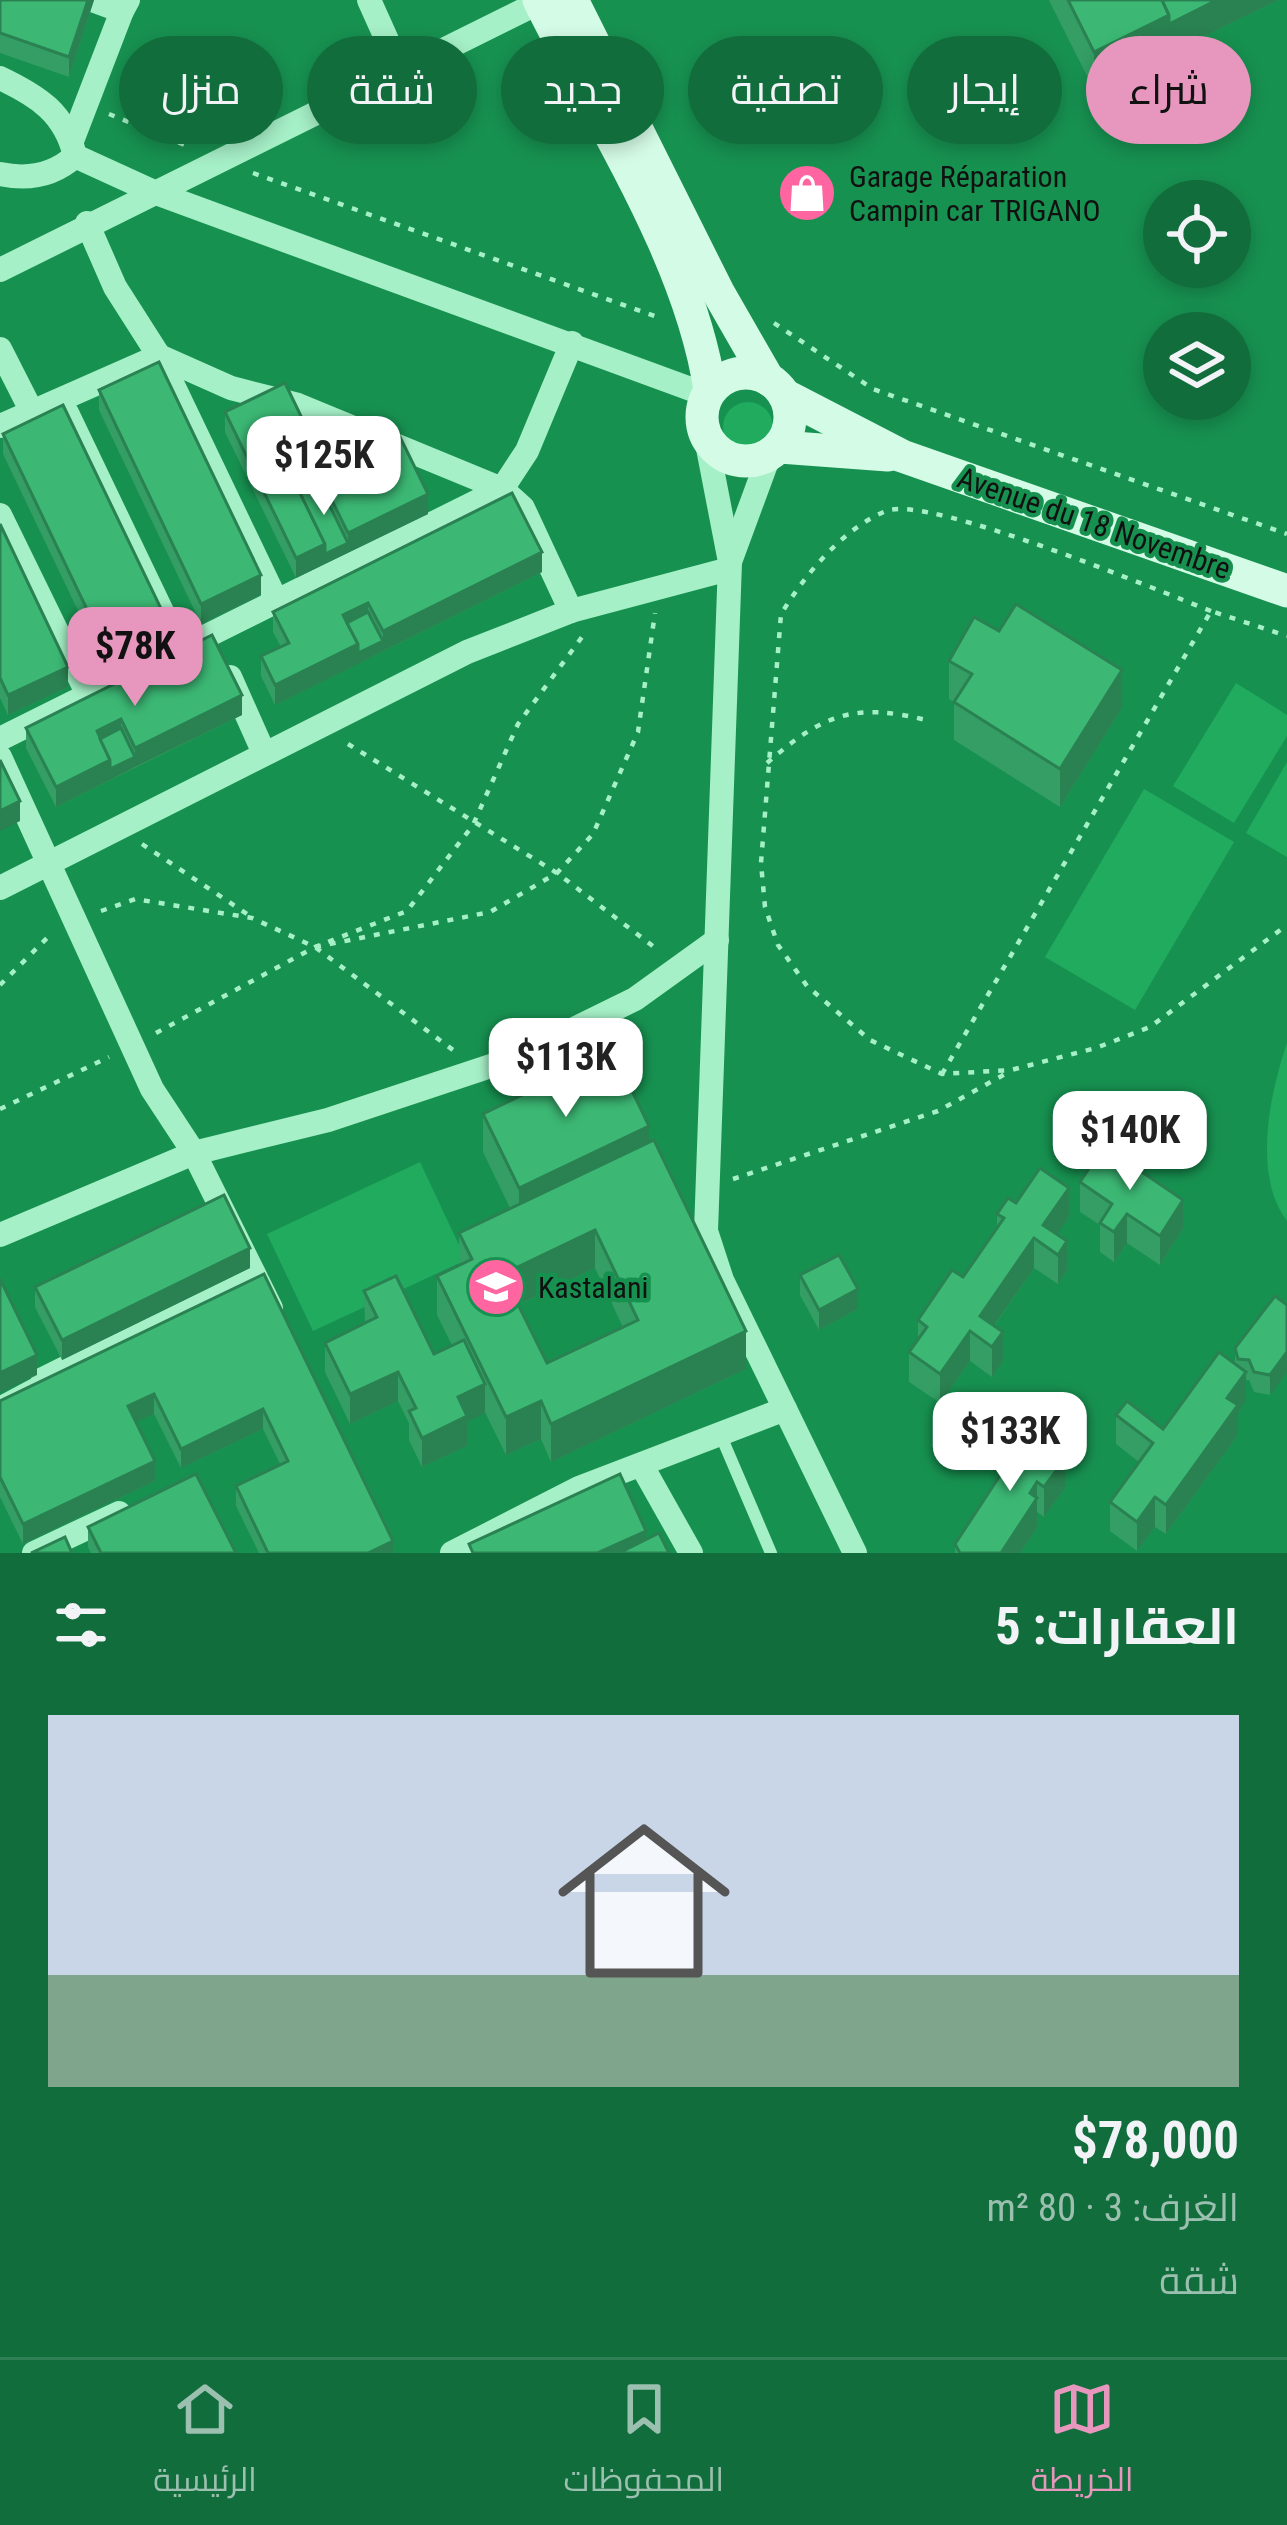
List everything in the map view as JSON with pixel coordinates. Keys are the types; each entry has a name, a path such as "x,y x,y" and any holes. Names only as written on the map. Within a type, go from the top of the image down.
{"street":[{"path":"0,174 41,174 62,168 74,148 125,6 92,0"},
{"path":"368,0 385,36"},
{"path":"472,36 548,1"},
{"path":"548,1 776,387 790,421 729,566"},
{"path":"548,1 678,275 703,341 709,393 701,412 729,566 705,1190 707,1245 855,1553"},
{"path":"0,79 47,104 74,148 156,193 709,393"},
{"path":"0,270 307,116"},
{"path":"87,223 116,286 159,356 276,600"},
{"path":"0,739 502,488 527,451 572,343"},
{"path":"0,350 31,410"},
{"path":"0,426 58,396 159,356 502,488 523,508 571,611"},
{"path":"709,393 737,374 776,387"},
{"name":"Avenue du 18 Novembre","path":"776,387 902,456 1287,591"},
{"path":"58,396 181,649"},
{"path":"706,438 727,458 756,461 774,451"},
{"name":"Avenue du 18 Novembre","path":"774,451 902,456"},
{"path":"0,515 88,695"},
{"path":"0,888 262,751 467,652 571,611 729,566"},
{"path":"212,635 262,751"},
{"path":"0,757 163,1110 194,1153 286,1338"},
{"path":"0,1235 194,1153 328,1120 481,1072 635,999 717,940"},
{"path":"38,1370 254,1274"},
{"path":"452,1553 579,1488 785,1409"},
{"path":"642,1466 688,1546 654,1553"},
{"path":"34,1553 63,1546 136,1505"}],"lane":[{"path":"0,1402 38,1370"},
{"path":"721,1436 770,1553"}],"path":[{"path":"1011,1070 942,1074 870,1040 807,986 778,944 765,908 761,863 767,764 782,614 800,583 838,545 890,509 962,522 1287,637"},
{"path":"316,947 490,912 557,872 593,834 638,732 659,586"},
{"path":"942,1074 1211,611"},
{"path":"0,1109 134,1046 316,947 407,911 473,825 518,724 573,643 590,632"},
{"path":"767,764 809,728 844,714 889,710 930,721"},
{"path":"317,724 473,825 557,872 682,968"},
{"path":"119,828 252,917 316,947 481,1072"},
{"path":"0,985 44,937 135,899 252,917"},
{"path":"705,1190 938,1111 1011,1070 1150,1027 1287,925"}],"green space":[{"path":"748,402 766,409 773,427 766,445 748,452 730,445 723,427 730,409"},
{"path":"1236,683 1287,715 1287,736 1234,823 1173,786"},
{"path":"1287,762 1287,857 1246,833"},
{"path":"1144,789 1234,842 1135,1010 1045,957"},
{"path":"1287,1043 1287,1221 1276,1202 1267,1158 1270,1109"},
{"path":"420,1162 466,1260 313,1331 267,1234"}],"building":[{"path":"0,0 88,0 69,57 0,33"},
{"path":"1068,0 1162,0 1169,15 1126,36 1086,36"},
{"path":"1162,0 1217,0 1169,24"},
{"path":"159,362 261,575 201,604 99,390"},
{"path":"285,383 313,441 282,455 325,544 296,558 225,412"},
{"path":"63,405 166,619 105,647 3,434"},
{"path":"399,435 428,494 348,533 319,474"},
{"path":"319,484 348,543 325,554 325,544 300,493"},
{"path":"512,493 542,552 383,631 368,603 343,615 358,644 275,685 261,656 289,643 273,612"},
{"path":"0,524 68,667 8,695 0,678"},
{"path":"1016,604 1122,670 1060,769 954,702 972,674 949,661 974,617 999,631"},
{"path":"368,612 383,641 358,653 347,623"},
{"path":"212,635 242,695 135,748 121,719 97,731 110,760 56,787 26,728"},
{"path":"121,728 135,757 110,769 100,739"},
{"path":"0,760 20,801 0,811"},
{"path":"613,1051 649,1126 519,1188 483,1114"},
{"path":"654,1140 746,1331 551,1424 541,1401 506,1417 437,1276 472,1259 459,1233","holes":["595,1230 638,1320 547,1363 503,1274"]},
{"path":"1104,1146 1183,1200 1160,1236 1127,1214 1114,1232 1100,1223 1112,1204 1080,1182"},
{"path":"1040,1168 1069,1188 1043,1225 1067,1241 1058,1255 1034,1238 980,1316 1003,1332 992,1347 970,1331 940,1374 909,1352 927,1327 918,1320 952,1270 963,1277 1004,1218 997,1214 1008,1198 1016,1203"},
{"path":"224,1195 250,1248 62,1340 35,1287"},
{"path":"839,1255 858,1289 819,1310 800,1275"},
{"path":"264,1274 393,1541 368,1553 268,1553 236,1486 288,1461 263,1409 181,1449 154,1394 128,1406 155,1461 23,1524 0,1477 0,1401"},
{"path":"396,1276 434,1354 464,1340 485,1384 458,1397 467,1416 422,1438 409,1411 416,1408 398,1372 350,1394 325,1343 377,1317 364,1291"},
{"path":"0,1279 37,1355 0,1373"},
{"path":"1275,1296 1287,1305 1287,1352 1270,1375 1254,1372 1249,1360 1238,1359 1235,1348"},
{"path":"1219,1352 1246,1372 1227,1398 1238,1405 1166,1505 1155,1497 1137,1522 1110,1502 1153,1443 1116,1415 1127,1401 1163,1429"},
{"path":"1019,1427 1065,1459 1044,1487 1037,1482 1030,1493 1037,1498 1001,1553 960,1553 955,1544 1001,1474 1009,1479 1019,1465 1000,1451 1000,1430"},
{"path":"196,1474 236,1553 101,1553 88,1527"},
{"path":"620,1474 646,1531 597,1553 473,1553 469,1544"},
{"path":"659,1533 669,1553 619,1553"},
{"path":"65,1537 72,1553 31,1553"}],"place":[{"name":"Garage Réparation Campin car TRIGANO","path":"807,193"},
{"name":"Kastalani","path":"496,1287"}]}
